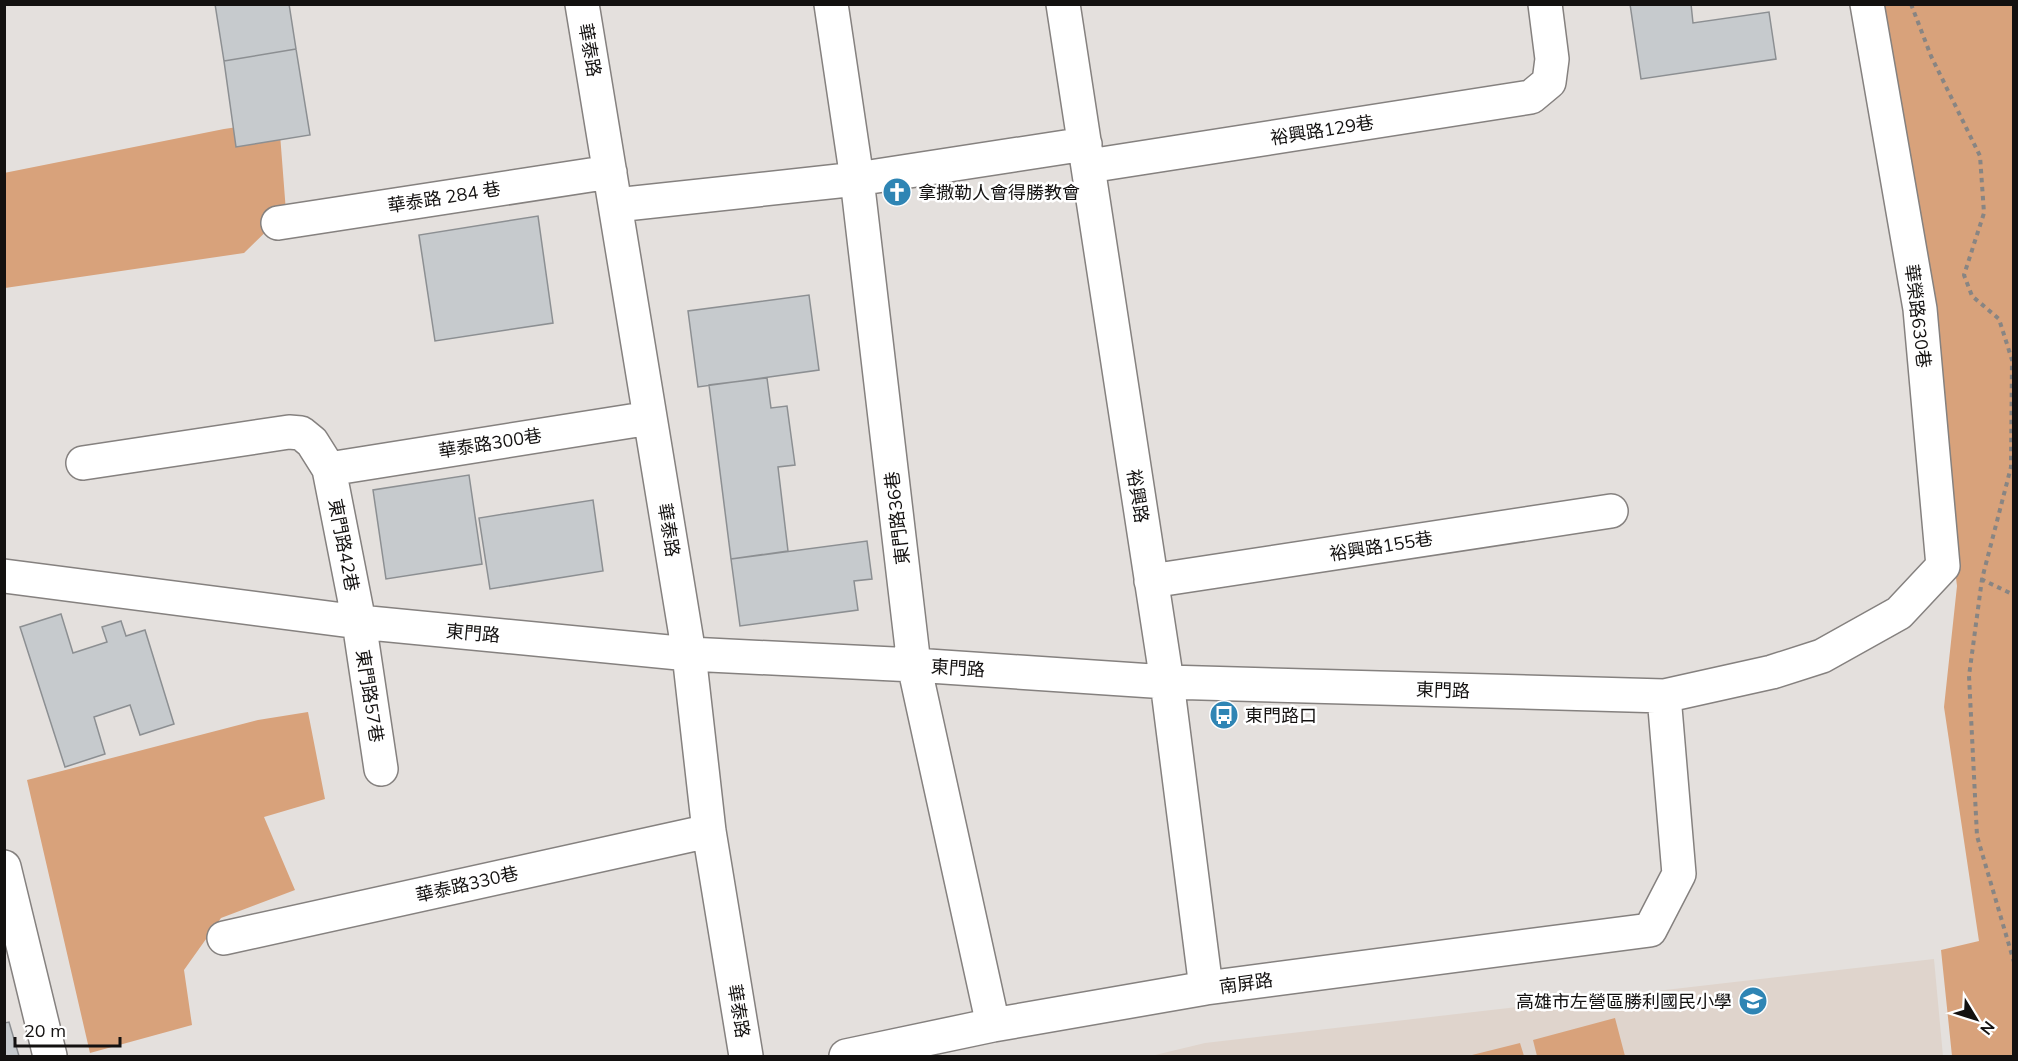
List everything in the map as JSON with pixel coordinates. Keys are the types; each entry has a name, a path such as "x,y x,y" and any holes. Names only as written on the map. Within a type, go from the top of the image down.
{"street":[{"name":"華泰路","path":"582,4 689,654 710,831 746,1056"},
{"name":"東門路36巷","path":"831,4 857,179 914,665 993,1025"},
{"name":"裕興路","path":"1063,4 1167,682 1206,988"},
{"name":"裕興路129巷","path":"616,205 1087,155 1531,97 1549,82 1551,59 1545,4"},
{"name":"華榮路630巷","path":"1867,4 1920,309 1943,566"},
{"name":"華泰路 284 巷","path":"278,223 610,172"},
{"name":"華泰路300巷","path":"329,469 650,417"},
{"path":"83,463 289,432 301,433 312,442 329,469"},
{"name":"東門路42巷","path":"329,469 359,622"},
{"name":"裕興路155巷","path":"1151,581 1611,511"},
{"name":"東門路","path":"4,576 359,622 689,654 914,665 1167,682 1664,696 1772,672 1822,656 1899,613 1943,566"},
{"name":"東門路57巷","path":"359,622 381,769"},
{"name":"南屏路","path":"846,1056 993,1025 1206,988 1650,930 1679,874 1664,696"},
{"name":"華泰路330巷","path":"224,938 710,831"},
{"path":"4,867 50,1056"}],"path":[{"path":"1911,4 1931,56 1980,156 1984,213 1964,275 1972,296 1999,319 2012,360 2012,467 1982,579 1969,676 1977,836 2013,962"},
{"path":"1943,566 1982,579 2013,595"}],"shaded area":[{"path":"1880,5 2013,5 2013,1056 1952,1056 1941,950 1979,941 1944,707 1957,586 1899,113"},
{"path":"279,121 286,212 244,253 5,288 4,173 224,129"},
{"path":"308,712 325,799 264,817 295,890 221,918 184,970 192,1025 90,1053 27,780 258,720"},
{"name":"高雄市左營區勝利國民小學","path":"1934,959 1943,1056 1151,1056 1205,1043"},
{"path":"1615,1018 1625,1056 1537,1056 1533,1040"},
{"path":"1520,1043 1524,1056 1468,1056"}],"building":[{"path":"215,4 289,4 296,49 224,61"},
{"path":"1630,4 1691,4 1693,23 1769,12 1776,59 1641,79"},
{"path":"296,49 310,135 236,147 224,61"},
{"path":"538,216 553,323 435,341 419,235"},
{"path":"809,295 819,370 698,387 688,311"},
{"path":"767,378 771,408 787,406 795,465 778,467 788,551 731,559 709,385"},
{"path":"469,475 482,564 386,579 373,490"},
{"path":"593,500 603,571 490,589 479,518"},
{"path":"867,541 872,579 854,581 858,610 740,626 731,559"},
{"path":"61,614 73,653 107,642 102,627 121,621 126,636 145,630 174,724 140,735 130,705 94,717 105,754 65,767 20,627"},
{"path":"9,1022 19,1056 4,1056 4,1023"}],"place":[{"name":"拿撒勒人會得勝教會","path":"897,192"},
{"name":"東門路口","path":"1224,715"},
{"name":"高雄市左營區勝利國民小學","path":"1753,1001"}]}
